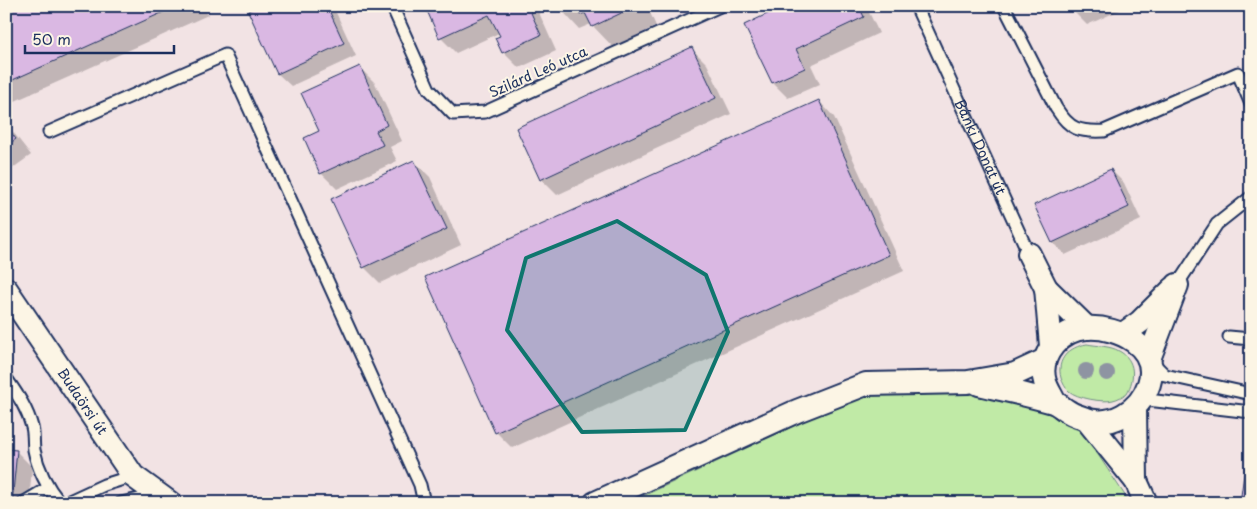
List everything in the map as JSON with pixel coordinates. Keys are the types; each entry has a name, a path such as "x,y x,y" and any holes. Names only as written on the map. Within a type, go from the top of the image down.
{"street":[{"name":"Bánki Donát út","path":"1029,254 1046,288 1087,328"},
{"path":"1123,334 1140,322 1178,285"},
{"path":"968,382 1055,403 1069,412 1086,419 1116,420 1127,414 1138,404 1149,383 1149,359 1178,285"},
{"name":"Bánki Donát út","path":"1046,288 1047,353"},
{"name":"Budaörsi út","path":"6,289 133,476 168,501"},
{"path":"595,503 796,411 866,384 968,382 1015,374 1047,353 1069,333 1087,328 1123,334 1136,342 1149,359"},
{"path":"1047,353 1045,381 1055,403"},
{"path":"1136,481 1138,404"},
{"path":"1086,419 1136,481 1146,503"}],"lane":[{"name":"Szilárd Leó utca","path":"392,6 429,88 453,114 486,112 720,6"},
{"name":"Bánki Donát út","path":"916,6 1029,254"},
{"path":"1004,6 1056,108 1064,120 1073,128 1088,131 1104,131 1238,72 1251,104"},
{"path":"49,132 225,55 420,485 424,503"},
{"path":"1178,285 1217,224 1251,197"},
{"path":"1229,337 1251,339"},
{"path":"1149,359 1165,375 1251,394"},
{"path":"6,378 24,404 33,429 34,449 39,469 48,488 60,503"},
{"path":"1138,404 1251,412"},
{"path":"65,503 104,485 133,476"},
{"path":"23,503 48,488"},
{"path":"121,503 139,499 168,501"}],"highlighted area":[{"path":"617,221 706,275 728,332 685,430 582,432 507,330 526,258"}],"green space":[{"path":"1087,344 1116,349 1129,359 1132,370 1132,382 1127,393 1115,400 1103,401 1078,396 1066,388 1060,371 1062,360 1070,351"},
{"path":"873,392 1007,394 1083,432 1130,503 628,503 826,411"}],"building":[{"path":"6,6 177,6 6,83"},
{"path":"258,6 327,6 344,43 277,74 248,11"},
{"path":"425,6 528,6 541,35 502,53 495,38 500,36 489,15 439,38"},
{"path":"576,6 636,6 592,27 585,13 580,15"},
{"path":"784,6 859,6 864,17 796,49 805,68 772,83 744,25"},
{"path":"692,47 716,98 540,180 516,128"},
{"path":"360,66 387,125 376,131 383,145 320,174 304,138 319,131 301,93"},
{"path":"819,100 889,255 495,433 425,277"},
{"path":"6,126 16,139 6,146"},
{"path":"414,160 447,229 363,268 331,199"},
{"path":"1111,169 1129,207 1052,243 1034,205"},
{"path":"6,449 17,450 12,503 6,503"},
{"path":"1245,467 1251,468 1251,503 1240,503"}]}
